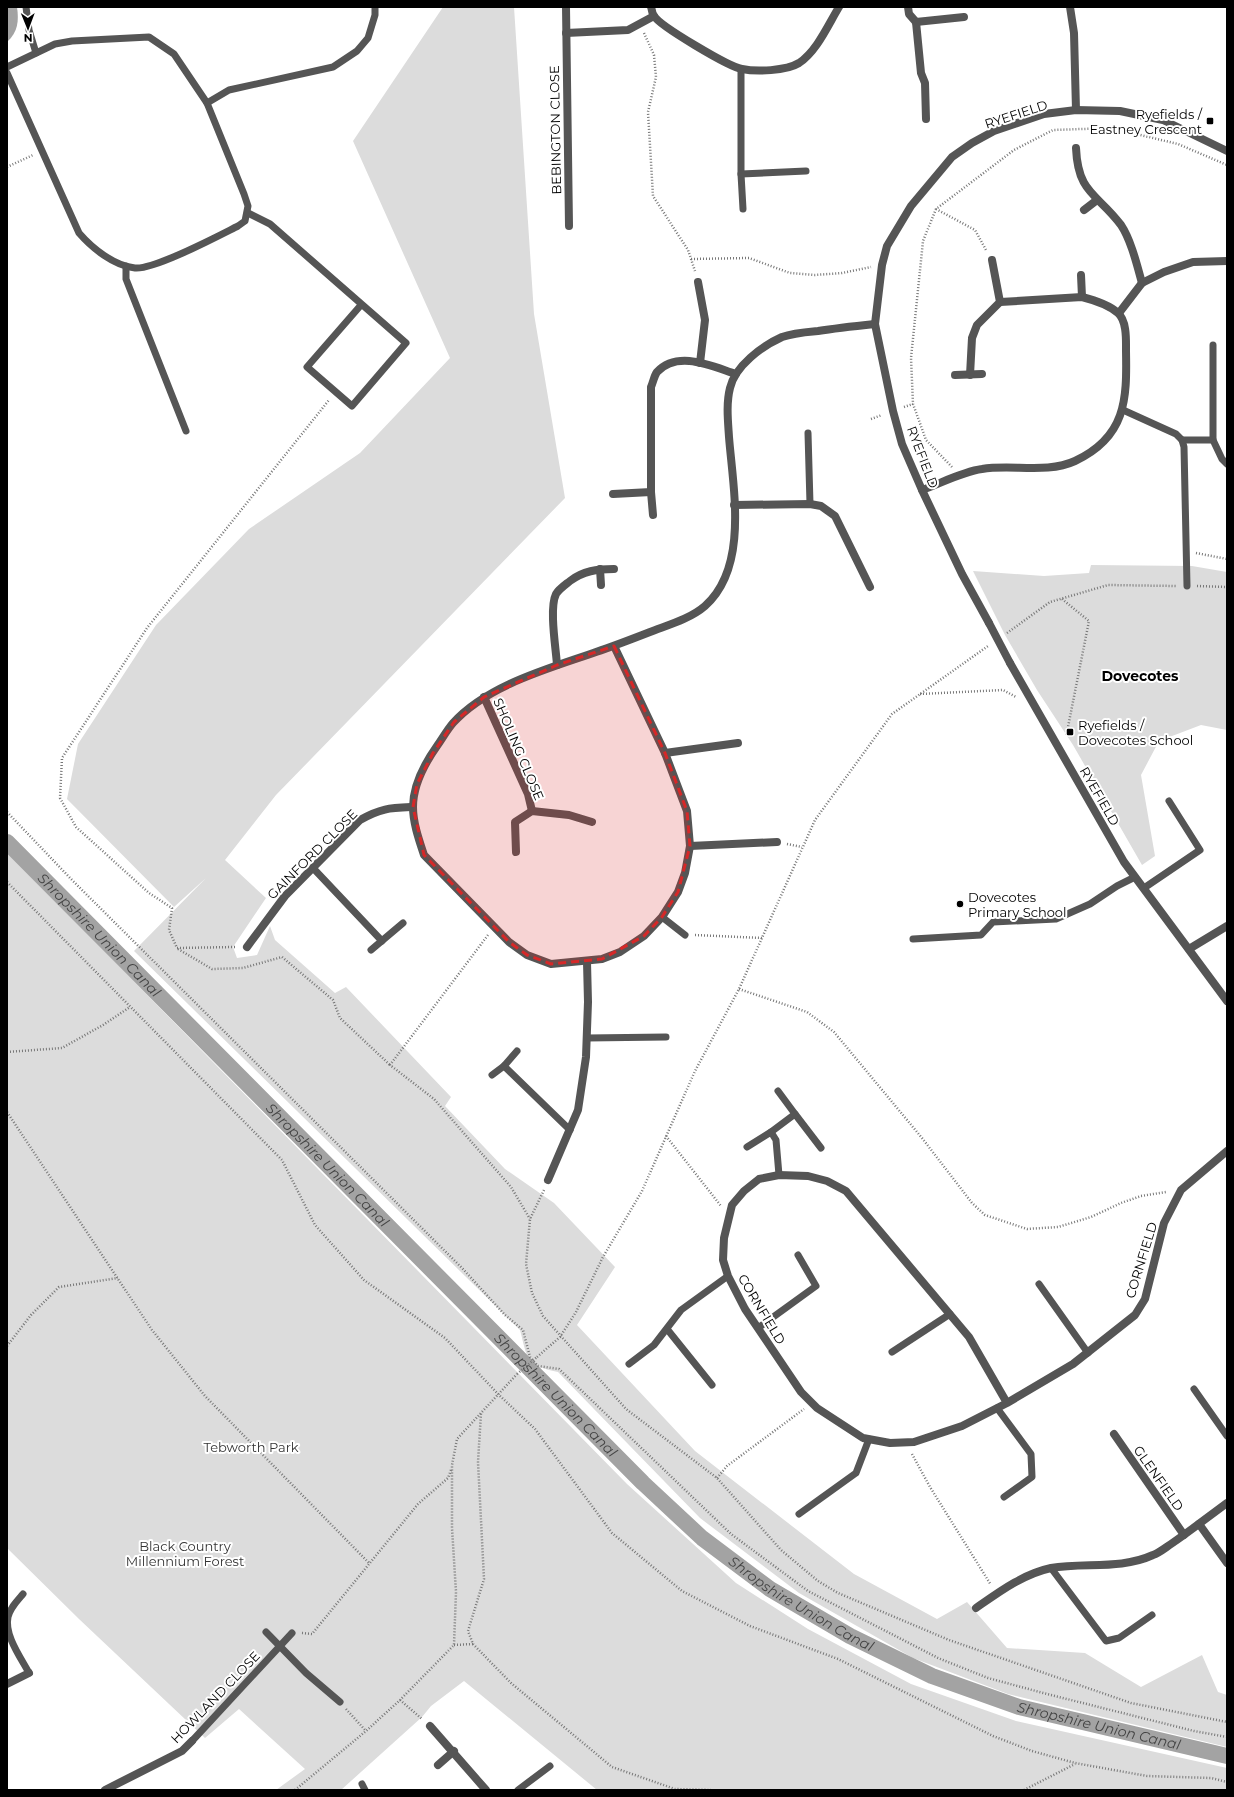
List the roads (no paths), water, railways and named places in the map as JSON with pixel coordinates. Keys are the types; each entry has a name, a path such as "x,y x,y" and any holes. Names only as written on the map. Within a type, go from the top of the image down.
{"street":[{"name":"BEBINGTON CLOSE","path":"566,7 569,226"},
{"path":"652,7 654,16 663,24 710,54 741,69 772,70 798,64 813,50 839,7"},
{"path":"908,7 909,14 916,22 921,73 925,83 926,119"},
{"path":"1070,7 1074,33 1076,110"},
{"path":"566,33 628,30 654,16"},
{"path":"916,22 964,16"},
{"name":"RYEFIELD","path":"1227,152 1163,120 1120,111 1076,110 1044,114 994,131 972,143 952,157 911,206 887,246 882,265 876,324 893,411 902,444 962,574 1010,663 1124,862 1227,1000"},
{"path":"1076,148 1079,174 1086,188 1121,226 1133,252 1142,283"},
{"path":"1084,210 1097,200"},
{"path":"992,260 1000,302"},
{"path":"1119,314 1142,283 1164,272 1193,262 1227,261"},
{"path":"1081,275 1082,298"},
{"path":"698,282 705,320 700,363"},
{"path":"922,490 959,475 988,469 1065,465 1076,461 1092,451 1114,428 1123,410 1126,394 1126,338 1124,325 1119,314 1094,300 1082,298 1000,302 976,324 972,338 970,375"},
{"path":"614,646 665,753 687,811 690,846 685,873 678,892 662,917 644,936 620,952 602,960 551,964 527,955 509,942 424,855 418,836 413,807 417,784 433,752 454,722 484,697 512,682 614,646 691,615 705,606 717,593 726,576 731,562 734,545 734,505 727,411 730,387 736,374 749,360 783,336 876,324"},
{"path":"653,515 651,492 651,387 656,373 677,360 700,363 736,374"},
{"path":"955,375 982,374"},
{"path":"613,494 651,492"},
{"path":"734,505 810,504 821,506 835,516 870,587"},
{"path":"600,569 601,586"},
{"path":"557,665 553,607 556,594 576,576 593,570 614,569"},
{"name":"SHOLING CLOSE","path":"484,697 528,794 532,811"},
{"path":"665,753 738,743"},
{"name":"GAINFORD CLOSE","path":"247,947 285,896 360,820 373,812 386,808 413,807"},
{"name":"SHOLING CLOSE","path":"516,852 515,822 532,811 569,815 592,822"},
{"path":"690,846 777,842"},
{"path":"1189,950 1227,926"},
{"path":"548,1180 578,1110 586,1057 588,1002 586,962"},
{"name":"CORNFIELD","path":"1007,1403 970,1337 846,1191 827,1181 808,1176 779,1175 759,1179 744,1190 732,1205 728,1216 723,1253 723,1260 728,1276 745,1309 801,1392 812,1403 842,1426 863,1438 890,1443 906,1443 914,1442 962,1426 1007,1403 1074,1364 1135,1315 1145,1299 1164,1223 1181,1190 1227,1151"},
{"name":"GLENFIELD","path":"1114,1434 1184,1535"},
{"path":"976,1608 1016,1581 1051,1568 1106,1566 1153,1555 1184,1535 1227,1503"},
{"path":"1199,1524 1227,1563"},
{"path":"7,1684 29,1673"},
{"path":"430,1726 454,1751 486,1790"},
{"name":"HOWLAND CLOSE","path":"105,1790 182,1751 192,1741"},
{"path":"438,1765 454,1751"}],"lane":[{"path":"26,7 29,30 36,53"},
{"path":"207,103 229,90 332,67 357,51 368,38 375,15 375,7"},
{"path":"7,67 55,44 72,41 149,37 174,54 207,103 248,206 248,213 245,221 238,226 152,266 136,268 126,266 90,245 79,232 7,73"},
{"path":"741,69 741,174 743,209"},
{"path":"741,174 806,171"},
{"path":"248,213 270,224 406,343 352,406 307,367 361,305"},
{"path":"126,266 126,279 186,431"},
{"path":"1213,345 1213,440 1222,459 1227,464"},
{"path":"1123,410 1176,434 1182,440 1184,446 1187,586"},
{"path":"808,433 810,504"},
{"path":"1182,440 1213,440"},
{"path":"1144,888 1200,850 1169,800"},
{"path":"313,868 382,941"},
{"path":"913,939 981,935 993,922 1056,919 1090,904 1112,889 1135,877"},
{"path":"662,917 685,935"},
{"path":"370,950 403,923"},
{"path":"587,1038 666,1037"},
{"path":"492,1074 504,1066 517,1051"},
{"path":"504,1066 570,1130"},
{"path":"778,1091 821,1148"},
{"path":"747,1147 771,1132 795,1114"},
{"path":"771,1132 776,1140 779,1175"},
{"path":"758,1328 816,1286 798,1255"},
{"path":"630,1364 654,1345 681,1310 728,1276"},
{"path":"1038,1284 1088,1353"},
{"path":"892,1352 950,1314"},
{"path":"667,1330 712,1385"},
{"path":"1194,1389 1227,1436"},
{"path":"998,1408 1031,1454 1032,1477 1004,1497"},
{"path":"799,1514 856,1473 869,1439"},
{"path":"1051,1568 1106,1641 1119,1638 1152,1615"},
{"path":"23,1594 12,1606 8,1618 8,1628 11,1638 29,1673"},
{"path":"266,1632 306,1673 340,1702"},
{"name":"HOWLAND CLOSE","path":"192,1741 292,1633"},
{"path":"518,1790 550,1766"}],"waterway":[{"name":"Shropshire Union Canal","path":"7,842 643,1483 702,1538 770,1589 850,1636 932,1676 1019,1707 1227,1756"}],"place":[{"name":"Ryefields / Eastney Crescent","path":"1210,121"},
{"name":"Ryefields / Dovecotes School","path":"1070,732"},
{"name":"Dovecotes Primary School","path":"960,904"}],"district":[{"name":"Dovecotes","path":"1140,676"}],"park label":[{"name":"Tebworth Park","path":"251,1447"},
{"name":"Black Country Millennium Forest","path":"185,1554"}]}
